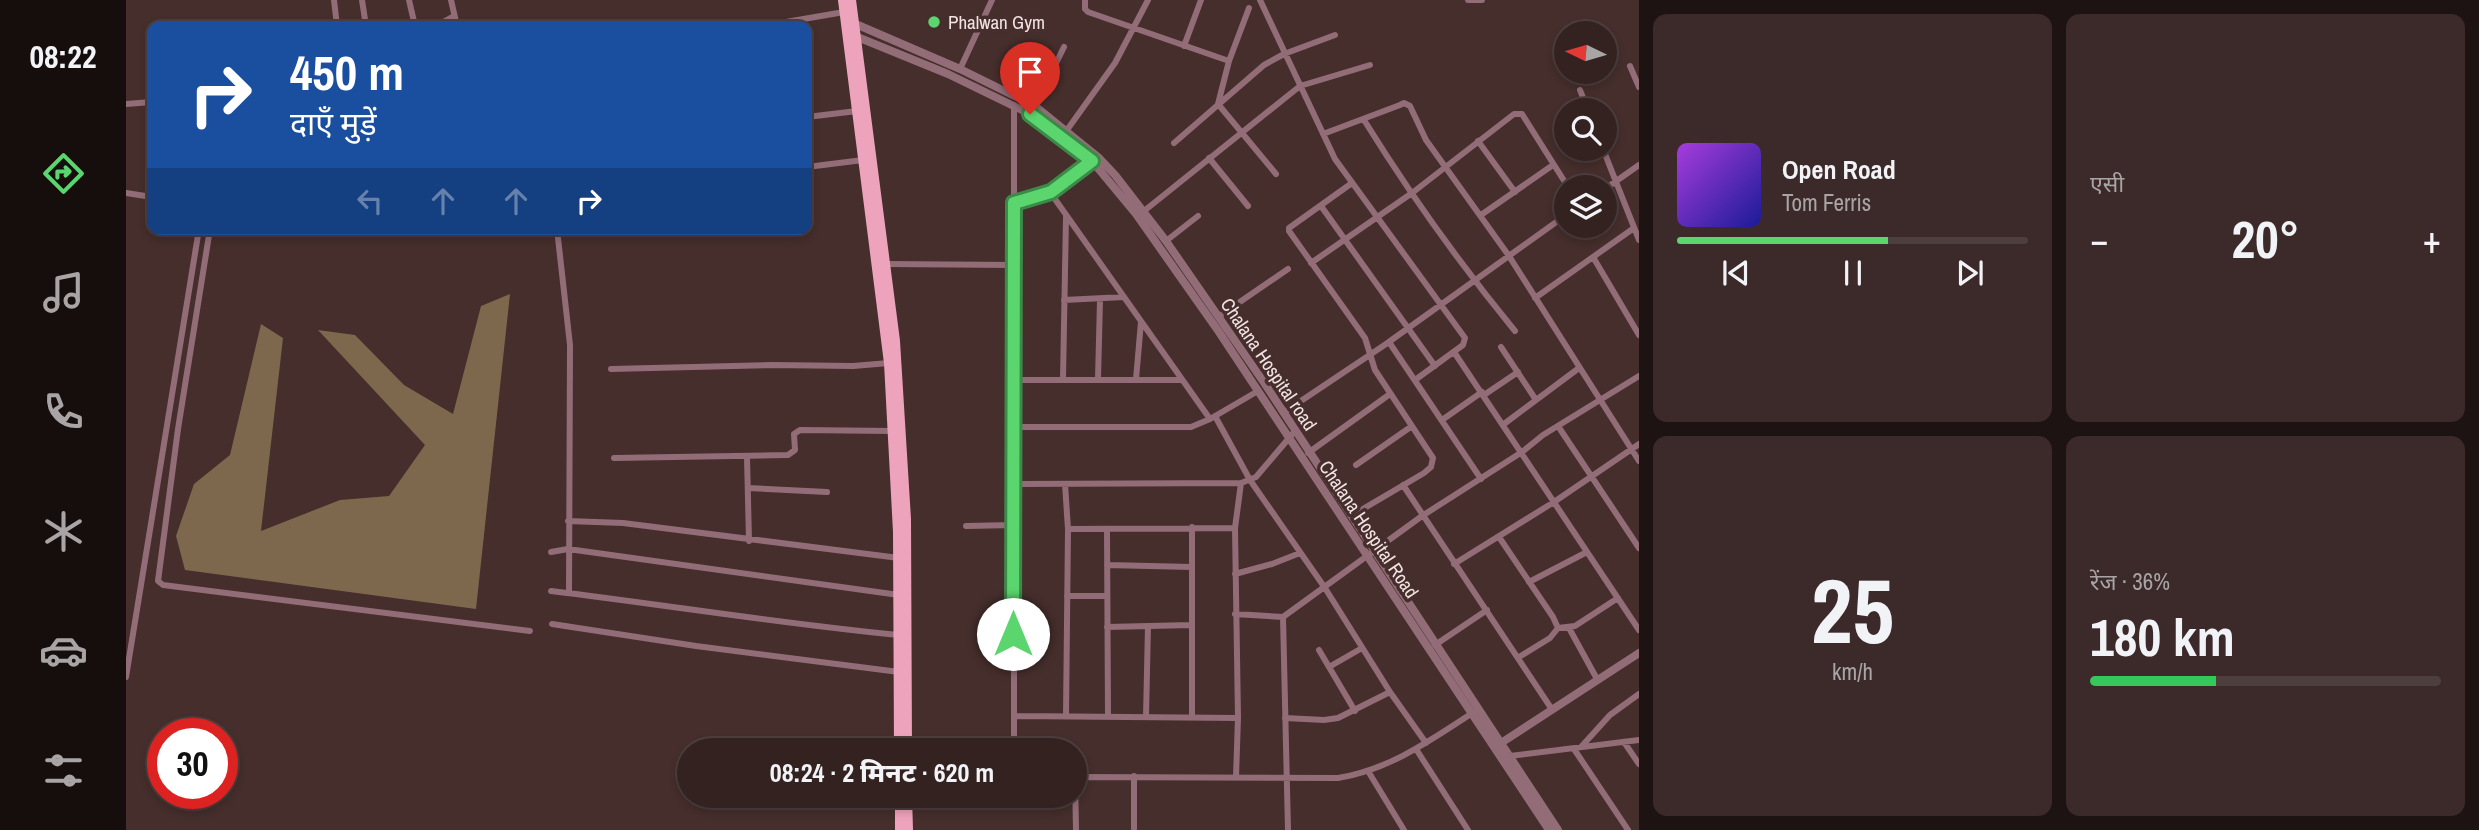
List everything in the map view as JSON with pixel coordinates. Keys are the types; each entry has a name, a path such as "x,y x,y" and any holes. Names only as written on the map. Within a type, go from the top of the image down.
{"main road":[{"path":"843,0 852,34 895,341 906,519 907,738"},
{"path":"848,19 851,0"},
{"path":"852,34 857,111 889,363 899,558 900,738"},
{"path":"900,808 900,830"},
{"path":"907,808 908,830"}],"street":[{"path":"334,0 336,21"},
{"path":"362,0 365,21"},
{"path":"409,0 414,21"},
{"path":"451,0 456,21"},
{"path":"960,69 992,0"},
{"path":"1085,0 1085,9 1088,12 1229,61"},
{"path":"1067,130 1105,79 1148,0"},
{"path":"1184,46 1201,0"},
{"path":"1260,0 1335,159 1465,338 1463,345 1415,380"},
{"path":"1468,0 1482,0"},
{"path":"1218,104 1229,61 1249,8"},
{"path":"445,21 454,16"},
{"path":"812,22 848,19"},
{"name":"Chalana Hospital road","path":"848,19 1035,106 1067,130 1144,211 1283,413 1292,434 1351,516 1370,553 1435,645 1475,712 1501,743 1558,830"},
{"name":"Chalana Hospital Road","path":"852,34 948,74 1014,107 1040,121 1095,159 1258,391 1292,434 1475,712 1549,830"},
{"path":"1174,143 1264,65 1284,54 1335,35"},
{"path":"1035,106 1064,47"},
{"path":"1144,211 1300,86 1370,65"},
{"path":"1630,66 1639,87"},
{"path":"1580,90 1583,98"},
{"path":"1013,94 1014,738"},
{"path":"126,104 147,102"},
{"path":"1218,104 1276,174"},
{"path":"1323,135 1400,104 1408,104 1422,135 1509,256 1639,461"},
{"path":"812,116 857,111"},
{"path":"1311,263 1412,193 1518,113 1522,114 1560,175"},
{"path":"1364,120 1473,280 1515,331"},
{"path":"1478,141 1515,192"},
{"path":"1209,158 1248,206"},
{"path":"1014,203 1051,192 1095,159"},
{"path":"812,166 863,160"},
{"path":"1481,215 1553,165"},
{"path":"1617,181 1639,165"},
{"path":"1351,516 1433,464 1430,452 1375,370 1365,338 1289,231 1352,183"},
{"path":"1617,185 1639,240"},
{"path":"1051,192 1182,380 1212,418 1250,480 1426,743"},
{"path":"126,193 147,196"},
{"path":"1321,206 1435,366"},
{"path":"1063,379 1066,215"},
{"path":"1166,241 1198,216"},
{"path":"1283,413 1389,342 1554,224"},
{"path":"1535,298 1634,228"},
{"path":"126,677 197,235"},
{"path":"209,235 178,429 158,581 163,585 530,631"},
{"path":"557,235 570,345 569,593"},
{"path":"1593,257 1639,335"},
{"path":"885,264 1014,265"},
{"path":"1218,317 1288,269"},
{"path":"1064,300 1124,298"},
{"path":"1098,379 1100,300"},
{"path":"1136,379 1141,321"},
{"path":"1389,342 1481,479"},
{"path":"1501,347 1536,400"},
{"path":"1454,352 1639,630"},
{"path":"611,369 853,366 889,363"},
{"path":"1504,424 1579,368"},
{"path":"1441,420 1518,372"},
{"path":"1235,614 1283,617 1422,516 1639,376"},
{"path":"1014,380 1182,380"},
{"path":"1013,427 1191,427 1258,391"},
{"path":"1308,453 1390,394"},
{"path":"1356,465 1412,426"},
{"path":"1558,426 1639,548"},
{"path":"614,458 788,455 794,450 794,434 800,430 893,431"},
{"path":"1013,484 1241,483 1250,480 1292,434"},
{"path":"1454,564 1554,502 1639,444"},
{"path":"747,457 749,541"},
{"path":"1236,777 1238,718 1235,528 1241,483"},
{"path":"1065,484 1068,529 1066,716"},
{"path":"1403,485 1552,708"},
{"path":"748,488 827,492"},
{"path":"568,521 623,523 899,558"},
{"path":"966,526 1013,525"},
{"path":"1192,527 1192,718"},
{"path":"1068,529 1235,528"},
{"path":"1107,529 1108,717"},
{"path":"1499,537 1558,628"},
{"path":"551,552 568,550 899,595"},
{"path":"1530,582 1587,552"},
{"path":"1235,574 1300,553"},
{"path":"1107,565 1192,567"},
{"path":"551,591 810,626 899,635"},
{"path":"1067,596 1107,596"},
{"path":"1558,628 1569,628 1618,598"},
{"path":"1435,645 1487,610"},
{"path":"1283,617 1288,830"},
{"path":"552,624 899,672"},
{"path":"1107,627 1192,625"},
{"path":"1146,717 1148,626"},
{"path":"1519,657 1550,638 1558,628"},
{"path":"1569,628 1597,679"},
{"path":"1329,667 1362,648"},
{"path":"1319,650 1355,711"},
{"path":"1501,743 1639,653"},
{"path":"1285,719 1338,718 1390,692"},
{"path":"1577,748 1610,715 1639,694"},
{"path":"1087,777 1338,778 1368,771 1416,749 1475,712"},
{"path":"1014,716 1238,718"},
{"path":"1510,756 1639,740"},
{"path":"1624,742 1639,764"},
{"path":"1577,748 1628,830"},
{"path":"1416,749 1468,830"},
{"path":"1368,771 1404,830"},
{"path":"1134,776 1134,830"},
{"path":"1076,808 1076,830"}],"shaded area":[{"path":"510,294 476,609 185,570 176,536 194,484 230,455 261,324 283,338 261,531 340,500 389,496 425,445 318,330 355,335 404,385 453,414 481,306"}],"place":[{"name":"Phalwan Gym","path":"934,22"}],"route":[{"path":"1013,634 1014,203 1051,192 1092,161 1030,114"}]}
